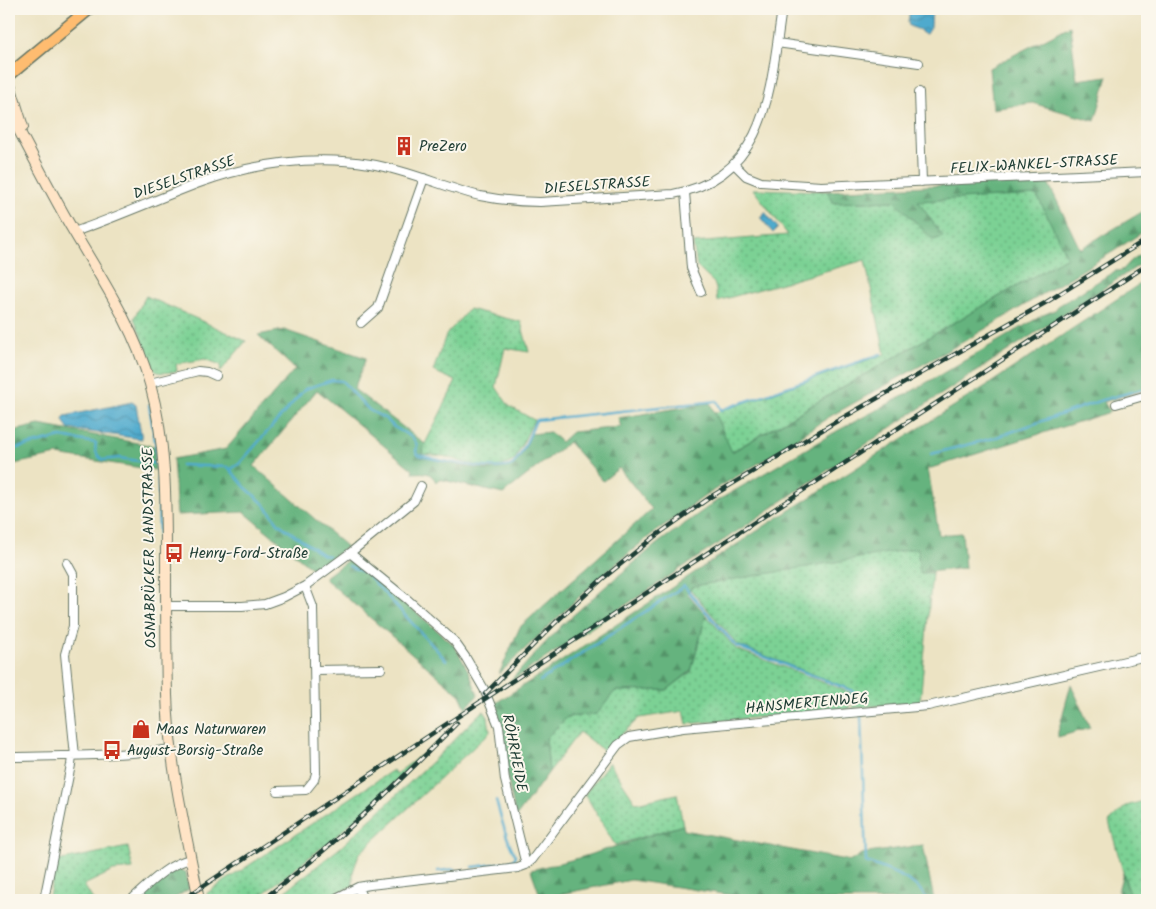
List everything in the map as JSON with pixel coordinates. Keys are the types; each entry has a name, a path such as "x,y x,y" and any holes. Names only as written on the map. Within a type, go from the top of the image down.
{"main road":[{"path":"9,75 89,9"}],"street":[{"name":"DIESELSTRASSE","path":"74,232 231,173 276,164 309,161 350,161 372,164 479,196 520,202 685,192 714,179 734,164 758,128 768,99 782,9"},
{"path":"777,43 919,63"},
{"name":"OSNABRÜCKER LANDSTRASSE","path":"9,82 35,161"},
{"path":"919,92 922,182"},
{"name":"OSNABRÜCKER LANDSTRASSE","path":"9,112 74,232 113,296 135,341 150,383 161,439 166,497 168,697 172,749 199,900"},
{"name":"FELIX-WANKEL-STRASSE","path":"734,164 746,176 766,183 821,186 1147,172"},
{"path":"361,323 378,308 424,178"},
{"path":"685,192 691,268 701,292"},
{"path":"150,383 198,371 216,376"},
{"path":"1116,404 1147,395"},
{"path":"166,606 242,606 264,604 284,597 305,586 350,553 414,501 421,486"},
{"name":"RÖHRHEIDE","path":"350,553 408,600 454,641 484,689 499,726 505,780 526,865"},
{"path":"44,900 73,756 65,654 73,626 73,574 67,563"},
{"path":"277,791 306,790 314,780 316,773 313,607 305,586"},
{"name":"HANSMERTENWEG","path":"526,865 532,860 618,745 629,737 683,728 928,706 1147,656"},
{"path":"315,670 381,669"},
{"path":"9,757 73,756 172,749"},
{"path":"131,900 165,871 180,861 191,859"},
{"path":"332,900 358,887 518,868 526,865"},
{"path":"358,887 363,900"}],"green space":[{"path":"1070,26 1077,80 1108,76 1095,121 1032,103 993,109 989,68"},
{"path":"1047,180 1080,249 1147,209 1147,229 970,338 829,417 769,457 709,493 652,534 599,578 499,674 520,627 652,509 619,468 603,481 569,442 503,494 439,479 436,482 428,474 412,473 413,470 317,390 254,466 347,547 315,571 244,512 177,515 173,459 226,449 295,369 258,335 284,330 366,358 354,389 425,444 421,457 484,469 508,467 516,462 523,452 531,434 550,432 561,442 572,432 621,427 618,418 710,403 732,452 1067,257 1037,195 918,201 943,237 933,240 895,201 834,203 827,191"},
{"path":"753,189 827,191 834,203 895,201 933,240 943,237 917,201 1038,195 1067,257 731,452 715,413 885,354 865,260 717,301 714,283 697,267 693,243 788,235"},
{"path":"1147,251 1147,260 905,418 508,683 560,627 606,586 658,543 715,502 837,431 907,394 1043,315 1055,310 1058,306 1115,271 1124,269 1133,259"},
{"path":"1147,279 1147,389 1104,402 1110,412 928,469 939,535 962,533 965,568 919,573 918,548 694,586 687,593 706,615 691,671 667,690 615,691 597,714 567,717 546,738 549,772 516,817 508,781 502,726 494,704 763,527 989,384"},
{"path":"146,296 246,341 220,372 221,365 205,359 176,364 177,371 157,372 154,370 134,318"},
{"path":"469,309 521,322 529,352 505,348 496,387 509,406 534,420 515,459 501,466 484,466 444,456 422,454 425,444 456,381 433,371 446,335"},
{"path":"39,425 154,446 155,470 57,455 9,465 9,432"},
{"path":"919,547 919,573 932,573 920,702 853,708 853,690 738,645 690,589 694,586"},
{"path":"352,557 454,645 469,672 478,695 466,708 460,695 324,578"},
{"path":"706,615 736,649 851,693 849,709 687,724 684,711 639,718 618,738 608,754 579,732 549,772 546,738 567,717 597,714 615,691 667,690 691,672"},
{"path":"1071,684 1090,728 1058,737 1058,732"},
{"path":"484,711 488,717 490,732 359,854 353,872 353,886 338,892 326,900 274,900 341,847"},
{"path":"420,756 381,796 334,838 255,900 208,900 207,893 393,770 396,774"},
{"path":"609,762 636,803 677,794 683,825 615,845 585,794"},
{"path":"1147,800 1147,900 1131,900 1109,822 1126,806"},
{"path":"683,825 684,830 851,861 861,854 923,845 934,900 763,900 631,880 541,898 531,870 579,858"},
{"path":"128,847 133,869 113,871 84,885 93,900 48,900 57,861"},
{"path":"178,869 186,872 189,889 172,900 139,900 165,876"},
{"path":"1123,873 1131,900 1120,900 1118,891"}],"water":[{"path":"910,9 932,9 931,27 926,34 909,26"},
{"path":"765,212 778,228 773,233 760,217"},
{"path":"132,402 136,405 142,439 68,429 63,420 65,416"}],"waterway":[{"path":"231,469 239,464 305,389 332,380 342,381 369,410 386,419 394,427 413,438 417,445 416,452 419,455 467,465 494,468 505,467 515,462 526,444 536,420 717,401 721,410 881,354"},
{"path":"931,454 994,438 1102,400 1147,388"},
{"path":"149,405 158,471 160,599"},
{"path":"9,450 61,437 96,443 96,453 103,460 119,458 158,464"},
{"path":"181,465 228,467 245,487 264,504 279,524 323,555 329,556"},
{"path":"349,566 366,573 446,660"},
{"path":"540,681 684,586 736,646 853,691 851,701"},
{"path":"861,716 866,862 901,876 917,887 927,900"},
{"path":"473,867 509,862 514,860 516,855 507,837 496,801"},
{"path":"438,871 455,869"}],"railway":[{"path":"485,694 555,623 601,580 654,537 712,496 832,424 1045,303 1147,239"},
{"path":"182,900 445,725 1147,265"},
{"path":"262,900 339,837 457,723"}],"place":[{"name":"PreZero","path":"404,146"},
{"name":"Henry-Ford-Straße","path":"174,553"},
{"name":"Maas Naturwaren","path":"141,729"},
{"name":"August-Borsig-Straße","path":"112,750"}]}
